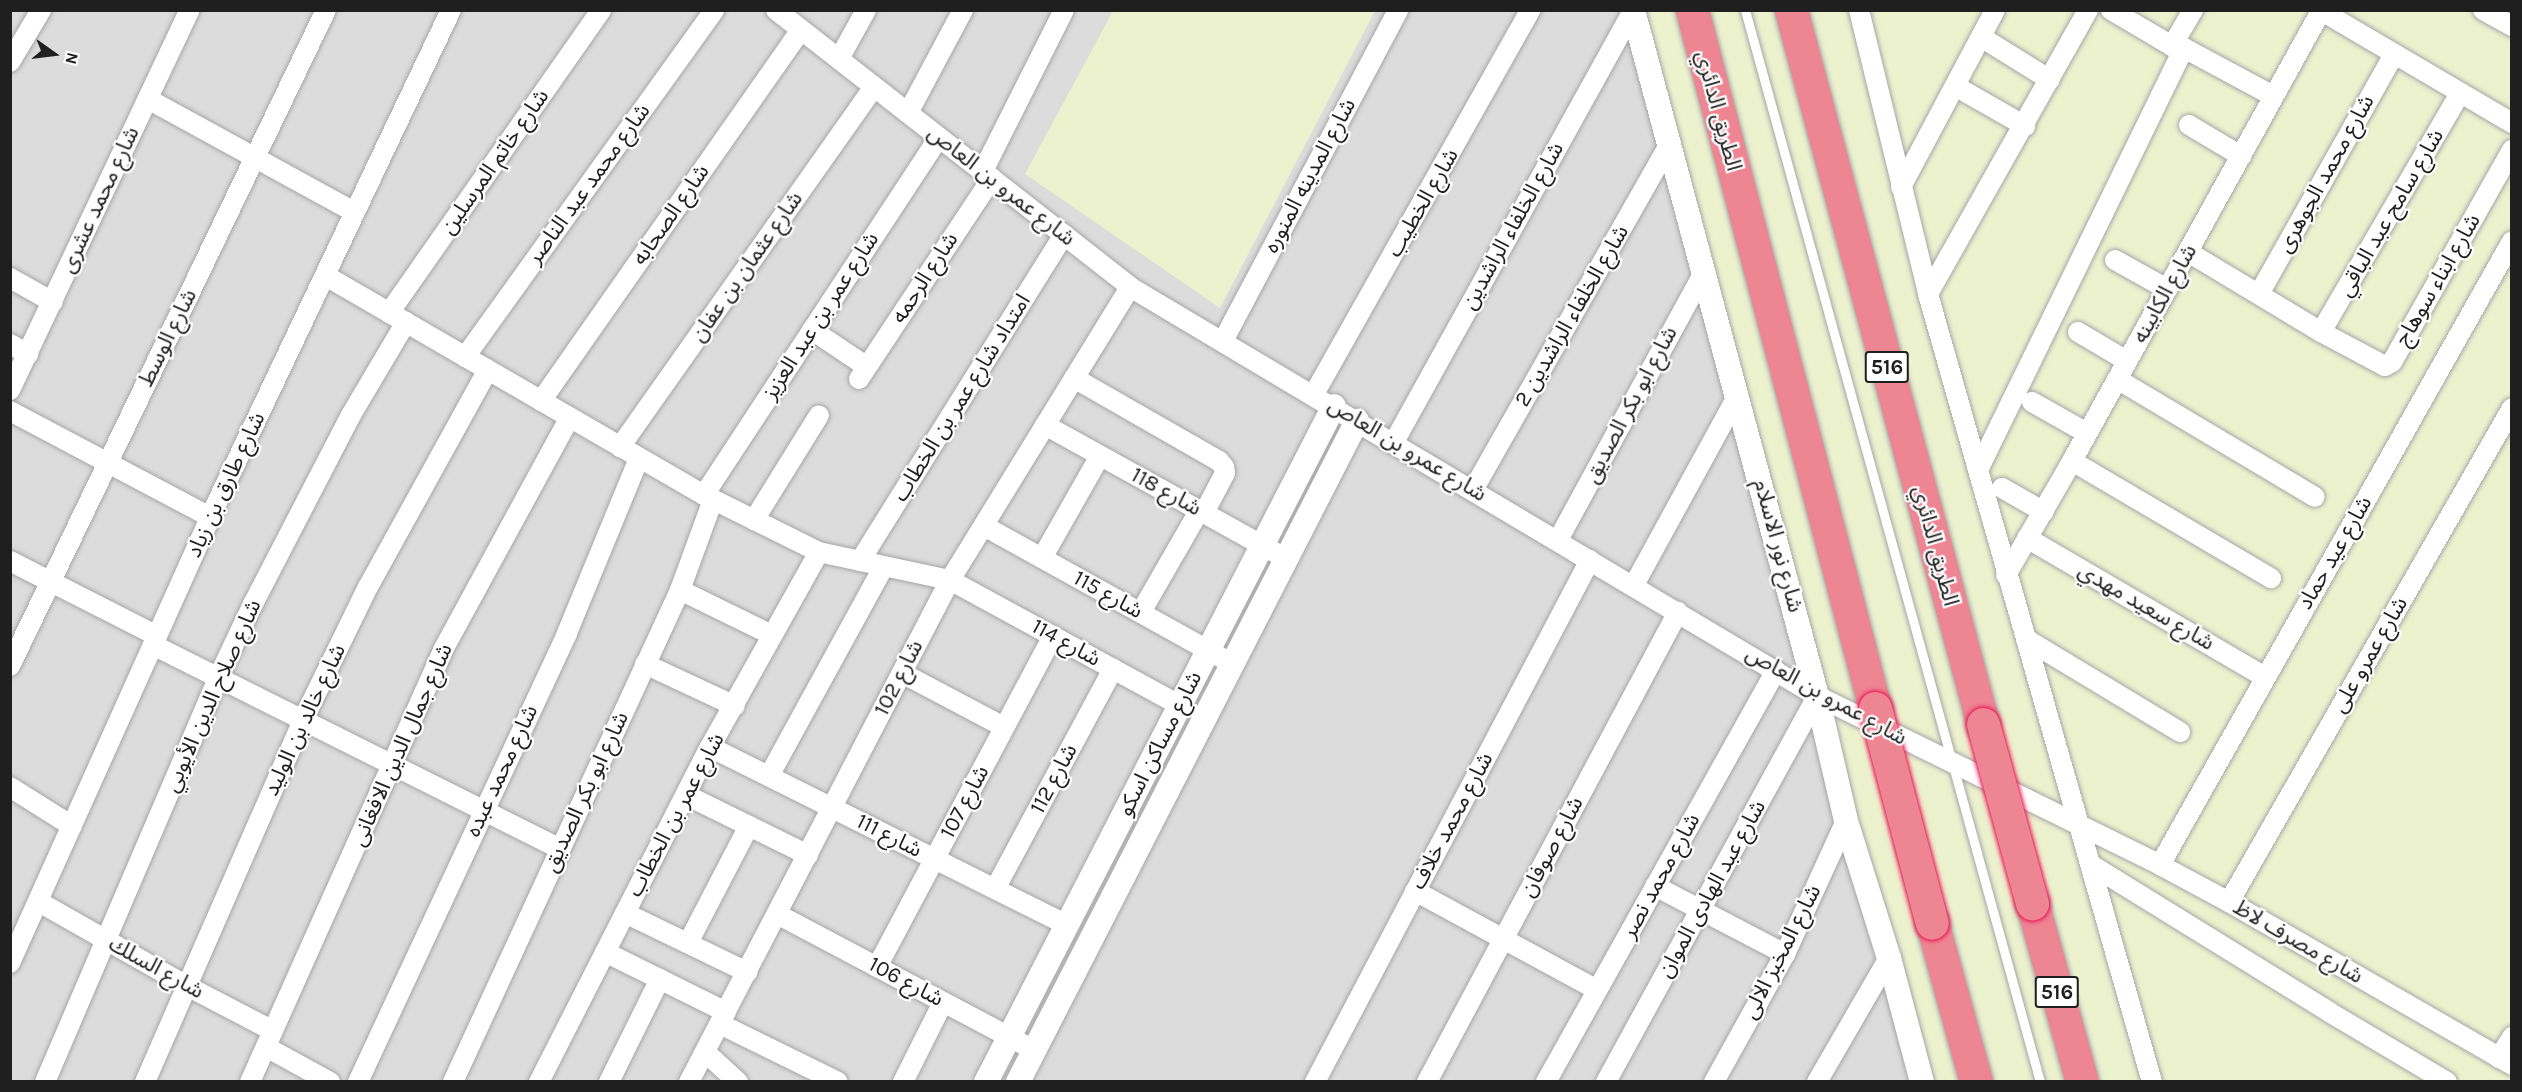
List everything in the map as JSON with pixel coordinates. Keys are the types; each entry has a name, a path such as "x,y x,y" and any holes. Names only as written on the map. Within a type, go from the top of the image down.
{"highway":[{"name":"الطريق الدائري","path":"1692,10 1875,708 1976,1082"},
{"name":"الطريق الدائري","path":"1791,10 2082,1082"}],"street":[{"name":"شارع محمد عشرى","path":"10,390 190,10"},
{"name":"شارع الوسط","path":"10,666 326,10"},
{"name":"شارع طارق بن زياد","path":"10,963 18,925 39,902 210,517 451,10"},
{"name":"شارع خاتم المرسلين","path":"398,318 601,10"},
{"name":"شارع محمد عبد الناصر","path":"465,357 714,10"},
{"name":"شارع عمرو بن العاص","path":"776,10 1130,287 1324,400 1817,696 2080,828"},
{"path":"839,59 867,10"},
{"path":"908,113 963,10"},
{"path":"987,175 1064,10"},
{"name":"شارع المدينه المنوره","path":"1223,341 1398,10"},
{"name":"شارع الخطيب","path":"1324,400 1530,10"},
{"name":"شارع نور الاسلام","path":"1633,10 1671,142 1738,395 1817,696 1846,821 1889,958 1922,1082"},
{"name":"شارع الخلفاء الراشدين","path":"1394,442 1633,10"},
{"path":"1859,10 1928,294 1979,468 2006,575 2093,866 2152,1082"},
{"path":"1901,187 1995,10"},
{"path":"1928,294 2025,126 2088,10"},
{"path":"2111,10 2273,96"},
{"path":"1979,468 2178,47 2193,10"},
{"path":"2483,10 2511,26"},
{"path":"10,62 37,12"},
{"path":"2327,12 2511,123"},
{"name":"شارع الكابينه","path":"2006,575 2072,461 2273,96 2327,12"},
{"name":"شارع الصحابه","path":"541,401 801,30"},
{"path":"1981,37 2050,80"},
{"name":"شارع محمد الجوهرى","path":"2259,294 2394,54"},
{"path":"1955,86 2025,126"},
{"name":"شارع عثمان بن عفان","path":"620,447 874,87"},
{"name":"شارع سامح عبد الباقي","path":"2321,332 2460,93"},
{"path":"148,99 354,212"},
{"path":"2189,125 2241,156"},
{"name":"شارع عمر بن عبد العزيز","path":"709,498 812,330 939,137"},
{"name":"شارع الخلفاء الراشدين 2","path":"1473,490 1671,142"},
{"name":"شارع ابناء سوهاج","path":"2188,252 2321,332 2379,365 2385,366 2392,362 2511,150"},
{"name":"شارع الرحمه","path":"812,330 863,373 987,175"},
{"name":"امتداد شارع عمر بن الخطاب","path":"860,561 1064,234"},
{"name":"شارع عيد حماد","path":"2160,865 2511,242"},
{"path":"2115,260 2167,290"},
{"name":"شارع ابو بكر الصديق","path":"1558,540 1705,270"},
{"name":"شارع 114","path":"326,276 709,498 819,552 950,580 1181,706"},
{"path":"10,278 53,302"},
{"name":"شارع 102","path":"689,1082 950,580 1130,287"},
{"name":"شارع صلاح الدين الأيوبي","path":"45,1082 218,678 398,318"},
{"path":"2079,332 2127,361"},
{"path":"10,344 28,354"},
{"name":"شارع خالد بن الوليد","path":"145,1082 303,720 368,587 488,370"},
{"path":"1074,378 1219,461 1224,467 1225,473 1141,612"},
{"path":"2116,379 2315,497"},
{"path":"1634,585 1738,395"},
{"name":"شارع مساكن اسكو","path":"986,1082 1262,545 1324,400"},
{"path":"2032,402 2087,433"},
{"name":"شارع عمرو على","path":"2229,902 2511,408"},
{"path":"10,411 210,517"},
{"path":"754,520 819,415"},
{"name":"شارع جمال الدين الافغانى","path":"250,1082 443,650 570,417"},
{"name":"شارع مساكن اسكو","path":"1021,1080 1358,421"},
{"name":"شارع 118","path":"1045,425 1287,559"},
{"path":"1042,558 1100,456"},
{"name":"شارع محمد عبده","path":"358,1082 567,633 639,458"},
{"path":"2072,461 2271,578"},
{"path":"2002,488 2043,512"},
{"name":"شارع ابو بكر الصديق","path":"453,1082 680,590 709,498"},
{"name":"شارع 115","path":"984,526 1233,663"},
{"name":"شارع سعيد مهدي","path":"2027,538 2265,677"},
{"name":"شارع عمر بن الخطاب","path":"540,1082 710,747 735,706 819,552"},
{"name":"شارع محمد خلاف","path":"1315,1082 1590,560"},
{"path":"10,561 155,640 218,678 560,849"},
{"path":"769,776 884,566"},
{"path":"680,590 772,635"},
{"name":"شارع صوفان","path":"1427,1082 1678,612"},
{"name":"شارع 107","path":"877,967 1053,636"},
{"path":"2026,639 2180,732"},
{"path":"645,664 735,706"},
{"name":"شارع 112","path":"995,889 1113,669"},
{"name":"شارع محمد نصر","path":"1546,1082 1776,671"},
{"path":"902,672 1004,727"},
{"name":"شارع عبد الهادى الموان","path":"1606,1082 1817,696"},
{"name":"شارع 111","path":"710,747 1067,926"},
{"path":"10,787 72,826"},
{"path":"686,795 808,855"},
{"path":"1123,816 1148,830"},
{"name":"شارع المخبز الالى","path":"1714,1082 1785,954 1846,821"},
{"path":"688,943 749,826"},
{"name":"شارع مصرف لاظ","path":"2080,828 2160,865 2229,902 2505,1061"},
{"name":"شارع مصرف لاظ","path":"2093,866 2447,1082"},
{"path":"1655,886 1785,954"},
{"path":"1415,891 1597,990"},
{"name":"شارع السلك","path":"39,902 187,986 270,1039 330,1082"},
{"path":"626,913 747,972"},
{"name":"شارع 106","path":"777,914 1035,1050"},
{"path":"605,952 660,979 723,1018 838,1082"},
{"path":"1816,1082 1889,958"},
{"path":"609,1082 660,979"},
{"path":"903,1082 943,1002"},
{"path":"2505,1061 2511,1037"},
{"path":"705,1052 738,1082"}],"lane":[{"path":"1745,10 2040,1082"}],"shaded area":[{"path":"10,11 2511,11 2511,1081 11,1081"}],"green space":[{"path":"1113,11 1375,11 1220,308 1025,174"},
{"path":"1629,11 2511,11 2511,1081 1916,1081"}]}
